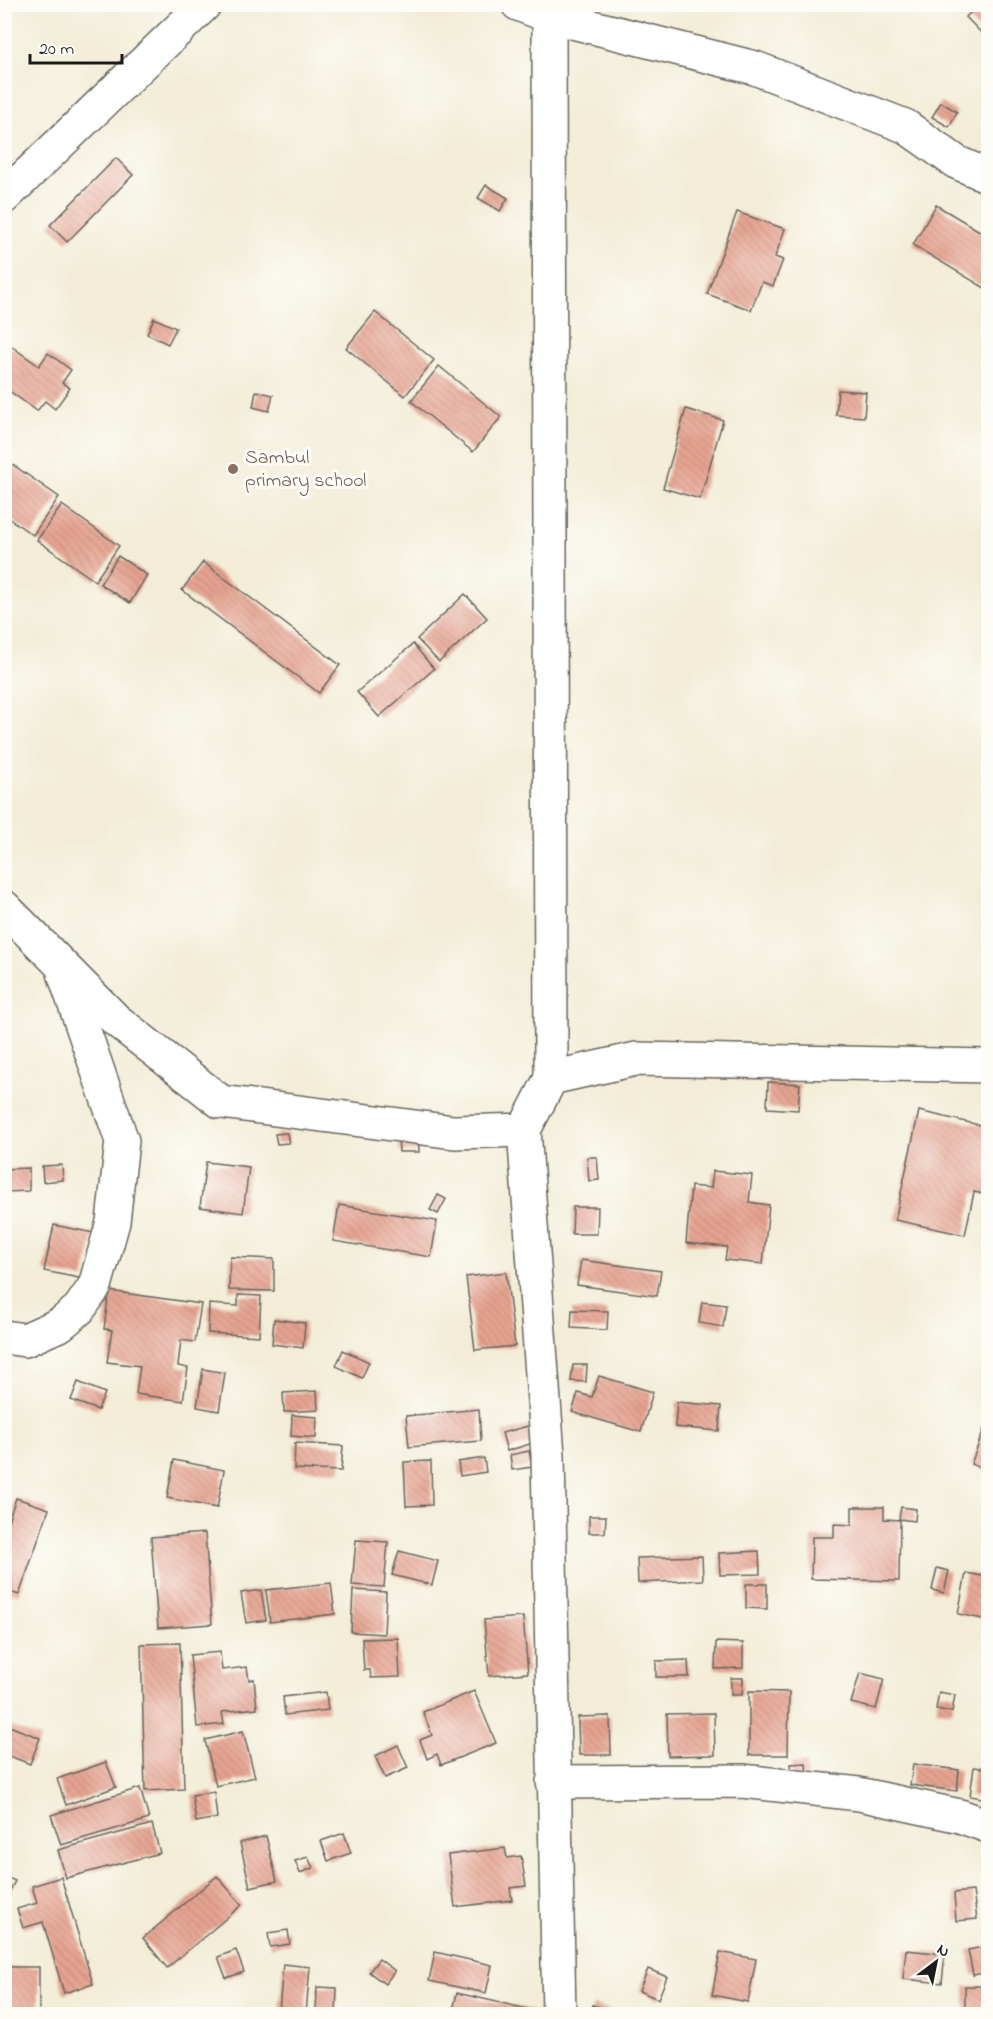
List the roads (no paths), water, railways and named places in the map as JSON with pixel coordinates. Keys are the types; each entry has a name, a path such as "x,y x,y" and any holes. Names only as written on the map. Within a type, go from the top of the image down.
{"street":[{"path":"4,197 206,4"},
{"path":"518,4 549,16 755,68 905,126 956,162 988,176"},
{"path":"549,16 551,1078 524,1130 548,1455 559,2014"},
{"path":"4,907 116,1020 221,1102 454,1132 524,1130"},
{"path":"4,1337 25,1340 61,1324 79,1309 95,1286 113,1222 122,1141 61,965"},
{"path":"551,1078 636,1059 988,1066"},
{"path":"553,1782 742,1781 859,1794 960,1816 988,1826"}],"place":[{"name":"Sambul primary school","path":"233,469"}]}
